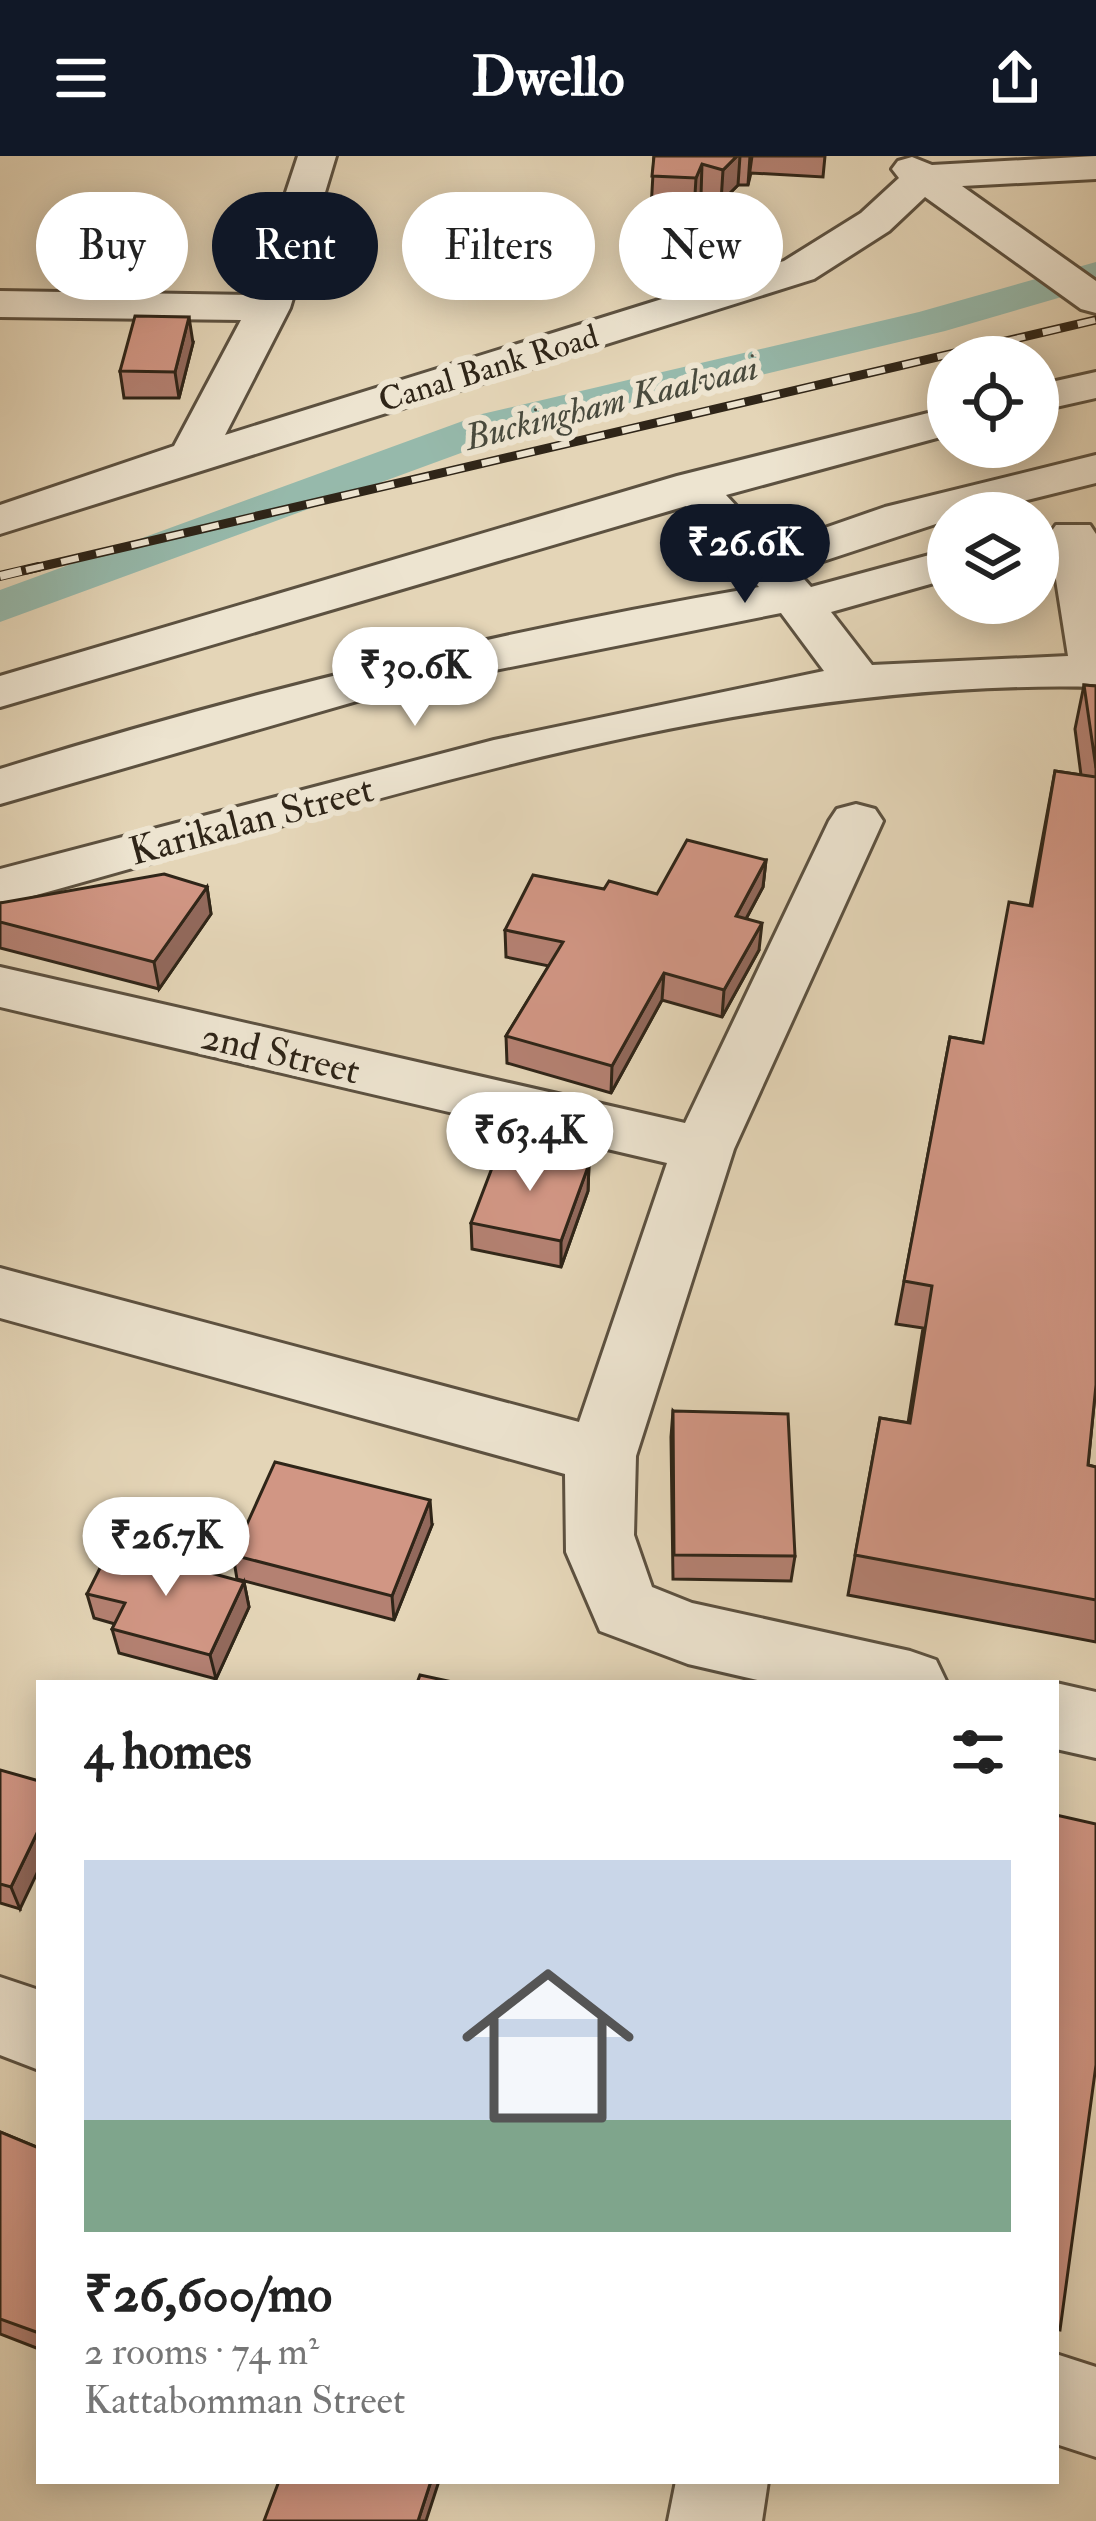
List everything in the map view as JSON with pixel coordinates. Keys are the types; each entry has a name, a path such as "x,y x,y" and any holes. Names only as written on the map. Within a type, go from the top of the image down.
{"street":[{"path":"0,494 191,457 269,308 317,156"},
{"path":"909,166 1096,167"},
{"path":"909,166 1038,254 1096,300"},
{"name":"Canal Bank Road","path":"0,520 799,270 875,222 909,166"},
{"path":"0,304 269,308"},
{"path":"1059,393 1096,385"},
{"path":"0,692 338,596 693,486 927,426"},
{"path":"786,589 902,517 1096,469"},
{"path":"693,486 786,589 855,677"},
{"path":"1069,535 1096,672"},
{"path":"0,788 132,744 417,719 589,628 927,567"},
{"path":"338,596 417,719"},
{"name":"Karikalan Street","path":"0,887 417,719 990,667 1096,672"},
{"path":"856,821 703,1149 602,1456 595,1508 598,1554 626,1609 688,1633 897,1680"},
{"name":"2nd Street","path":"0,987 703,1149"},
{"path":"0,1293 602,1456"},
{"path":"1059,1717 1096,1725"},
{"path":"0,2016 36,2029"},
{"path":"1059,2400 1096,2412"},
{"path":"715,2521 721,2484"}],"building":[{"path":"654,156 737,156 723,170 702,164 696,178 652,176"},
{"path":"135,316 189,317 175,372 120,371"},
{"path":"1084,685 1096,686 1096,768"},
{"path":"1055,771 1096,777 1096,1385 1088,1465 1096,1467 1096,1600 855,1555 880,1418 910,1423 932,1286 904,1281 950,1037 983,1043 1009,902 1032,906"},
{"path":"687,840 766,860 736,916 762,923 724,990 664,973 612,1066 506,1036 563,942 505,930 533,875 604,889 609,881 657,894"},
{"path":"164,874 207,887 154,962 0,922 0,903"},
{"path":"500,1147 589,1164 561,1241 471,1223"},
{"path":"673,1411 788,1414 795,1556 674,1555"},
{"path":"275,1462 430,1500 392,1596 233,1555"},
{"path":"111,1546 244,1582 210,1655 112,1629 125,1603 87,1594"},
{"path":"0,1770 36,1780 36,1835 11,1887 0,1884"},
{"path":"1059,1816 1096,1824 1096,2065 1060,2330"},
{"path":"0,2132 36,2147 36,2332 0,2319"},
{"path":"278,2484 430,2484 418,2521 264,2521"}],"waterway":[{"name":"Buckingham Kaalvaai","path":"0,607 498,424 930,322 1096,274"}],"railway":[{"path":"26,570 1096,320"},
{"path":"0,576 38,567"}]}
